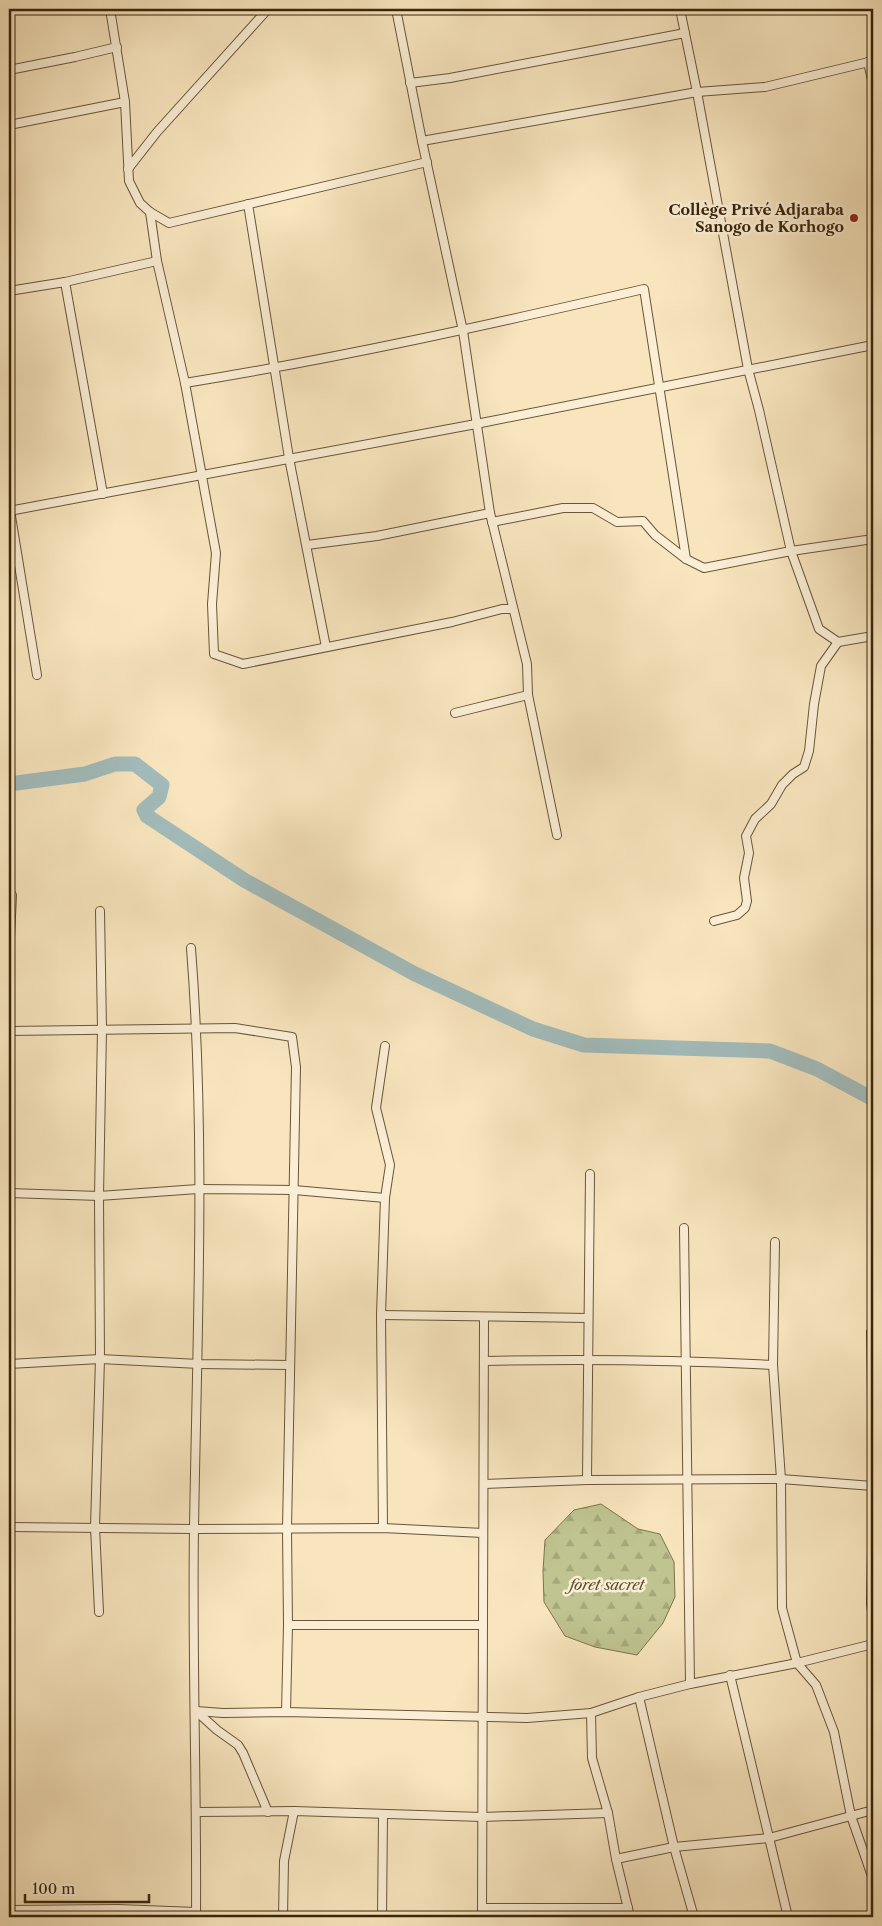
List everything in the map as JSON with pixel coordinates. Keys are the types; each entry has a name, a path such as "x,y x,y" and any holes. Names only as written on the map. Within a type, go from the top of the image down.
{"street":[{"path":"110,9 124,102 129,181 140,203 150,212 169,222 427,162"},
{"path":"128,169 157,132 268,9"},
{"path":"396,9 463,331 490,513 527,664 528,695 557,835"},
{"path":"680,9 748,369 791,551 819,629 838,642 873,636"},
{"path":"410,83 450,78 685,33"},
{"path":"9,70 116,47"},
{"path":"422,141 697,92 765,87 871,61 873,85"},
{"path":"9,125 124,102"},
{"path":"248,204 274,369 326,647"},
{"path":"150,212 157,261 185,383 216,553 212,604 214,654 243,664 452,622 502,609 513,609"},
{"path":"9,291 65,282 157,261"},
{"path":"65,282 103,494"},
{"path":"185,383 274,369 463,331 644,289 661,388 686,559"},
{"path":"37,675 9,509 103,494 476,424 873,345"},
{"path":"492,522 563,508 593,508 617,522 643,521 655,535 686,559 704,568 791,551 873,539"},
{"path":"308,545 377,536 490,513"},
{"path":"714,921 737,914 745,908 747,901 744,878 749,853 746,836 755,819 771,804 782,785 793,774 804,767 809,751 814,704 822,666 838,642"},
{"path":"455,713 528,695"},
{"path":"9,959 12,895"},
{"path":"99,1612 95,1527 100,1359 99,1196 102,1029 100,911"},
{"path":"9,1910 118,1909 196,1915 197,1812 194,1529 199,1364 197,1029 191,948"},
{"path":"9,1031 234,1028 292,1037 296,1067 286,1712"},
{"path":"382,1528 381,1315 385,1198 390,1165 376,1108 385,1046"},
{"path":"587,1480 590,1174"},
{"path":"9,1193 99,1196 198,1189 294,1190 385,1198"},
{"path":"684,1228 690,1684"},
{"path":"775,1242 773,1365 781,1479 782,1608 797,1663 816,1684 834,1732 851,1816 873,1879"},
{"path":"9,1283 9,1390"},
{"path":"381,1315 588,1318"},
{"path":"482,1917 484,1317"},
{"path":"871,1332 873,1466"},
{"path":"484,1361 588,1358 686,1360 773,1365"},
{"path":"9,1364 100,1359 199,1364 290,1365"},
{"path":"484,1484 587,1480 781,1479 873,1486"},
{"path":"873,1500 871,1603 873,1623"},
{"path":"9,1527 194,1529 382,1528 483,1533"},
{"path":"288,1625 483,1625"},
{"path":"196,1711 527,1718 591,1713 639,1697 690,1684 797,1663 873,1644"},
{"path":"730,1676 788,1917"},
{"path":"639,1697 674,1847 694,1917"},
{"path":"196,1711 216,1730 238,1745 268,1812"},
{"path":"591,1713 592,1758 608,1814 616,1859 630,1917"},
{"path":"616,1859 674,1847 769,1838 873,1810"},
{"path":"197,1812 294,1811 482,1817 608,1814"},
{"path":"283,1917 284,1862 294,1811"},
{"path":"382,1917 383,1814"},
{"path":"482,1908 628,1908"}],"green space":[{"name":"foret sacret","path":"601,1504 638,1529 660,1534 674,1562 675,1597 663,1623 637,1655 595,1647 565,1636 544,1602 545,1540 574,1510"}],"waterway":[{"path":"9,784 85,774 115,764 135,764 162,785 159,797 144,810 147,816 244,880 415,974 533,1029 584,1045 770,1051 817,1069 873,1099"}],"place":[{"name":"Collège Privé Adjaraba Sanogo de Korhogo","path":"854,218"}]}
